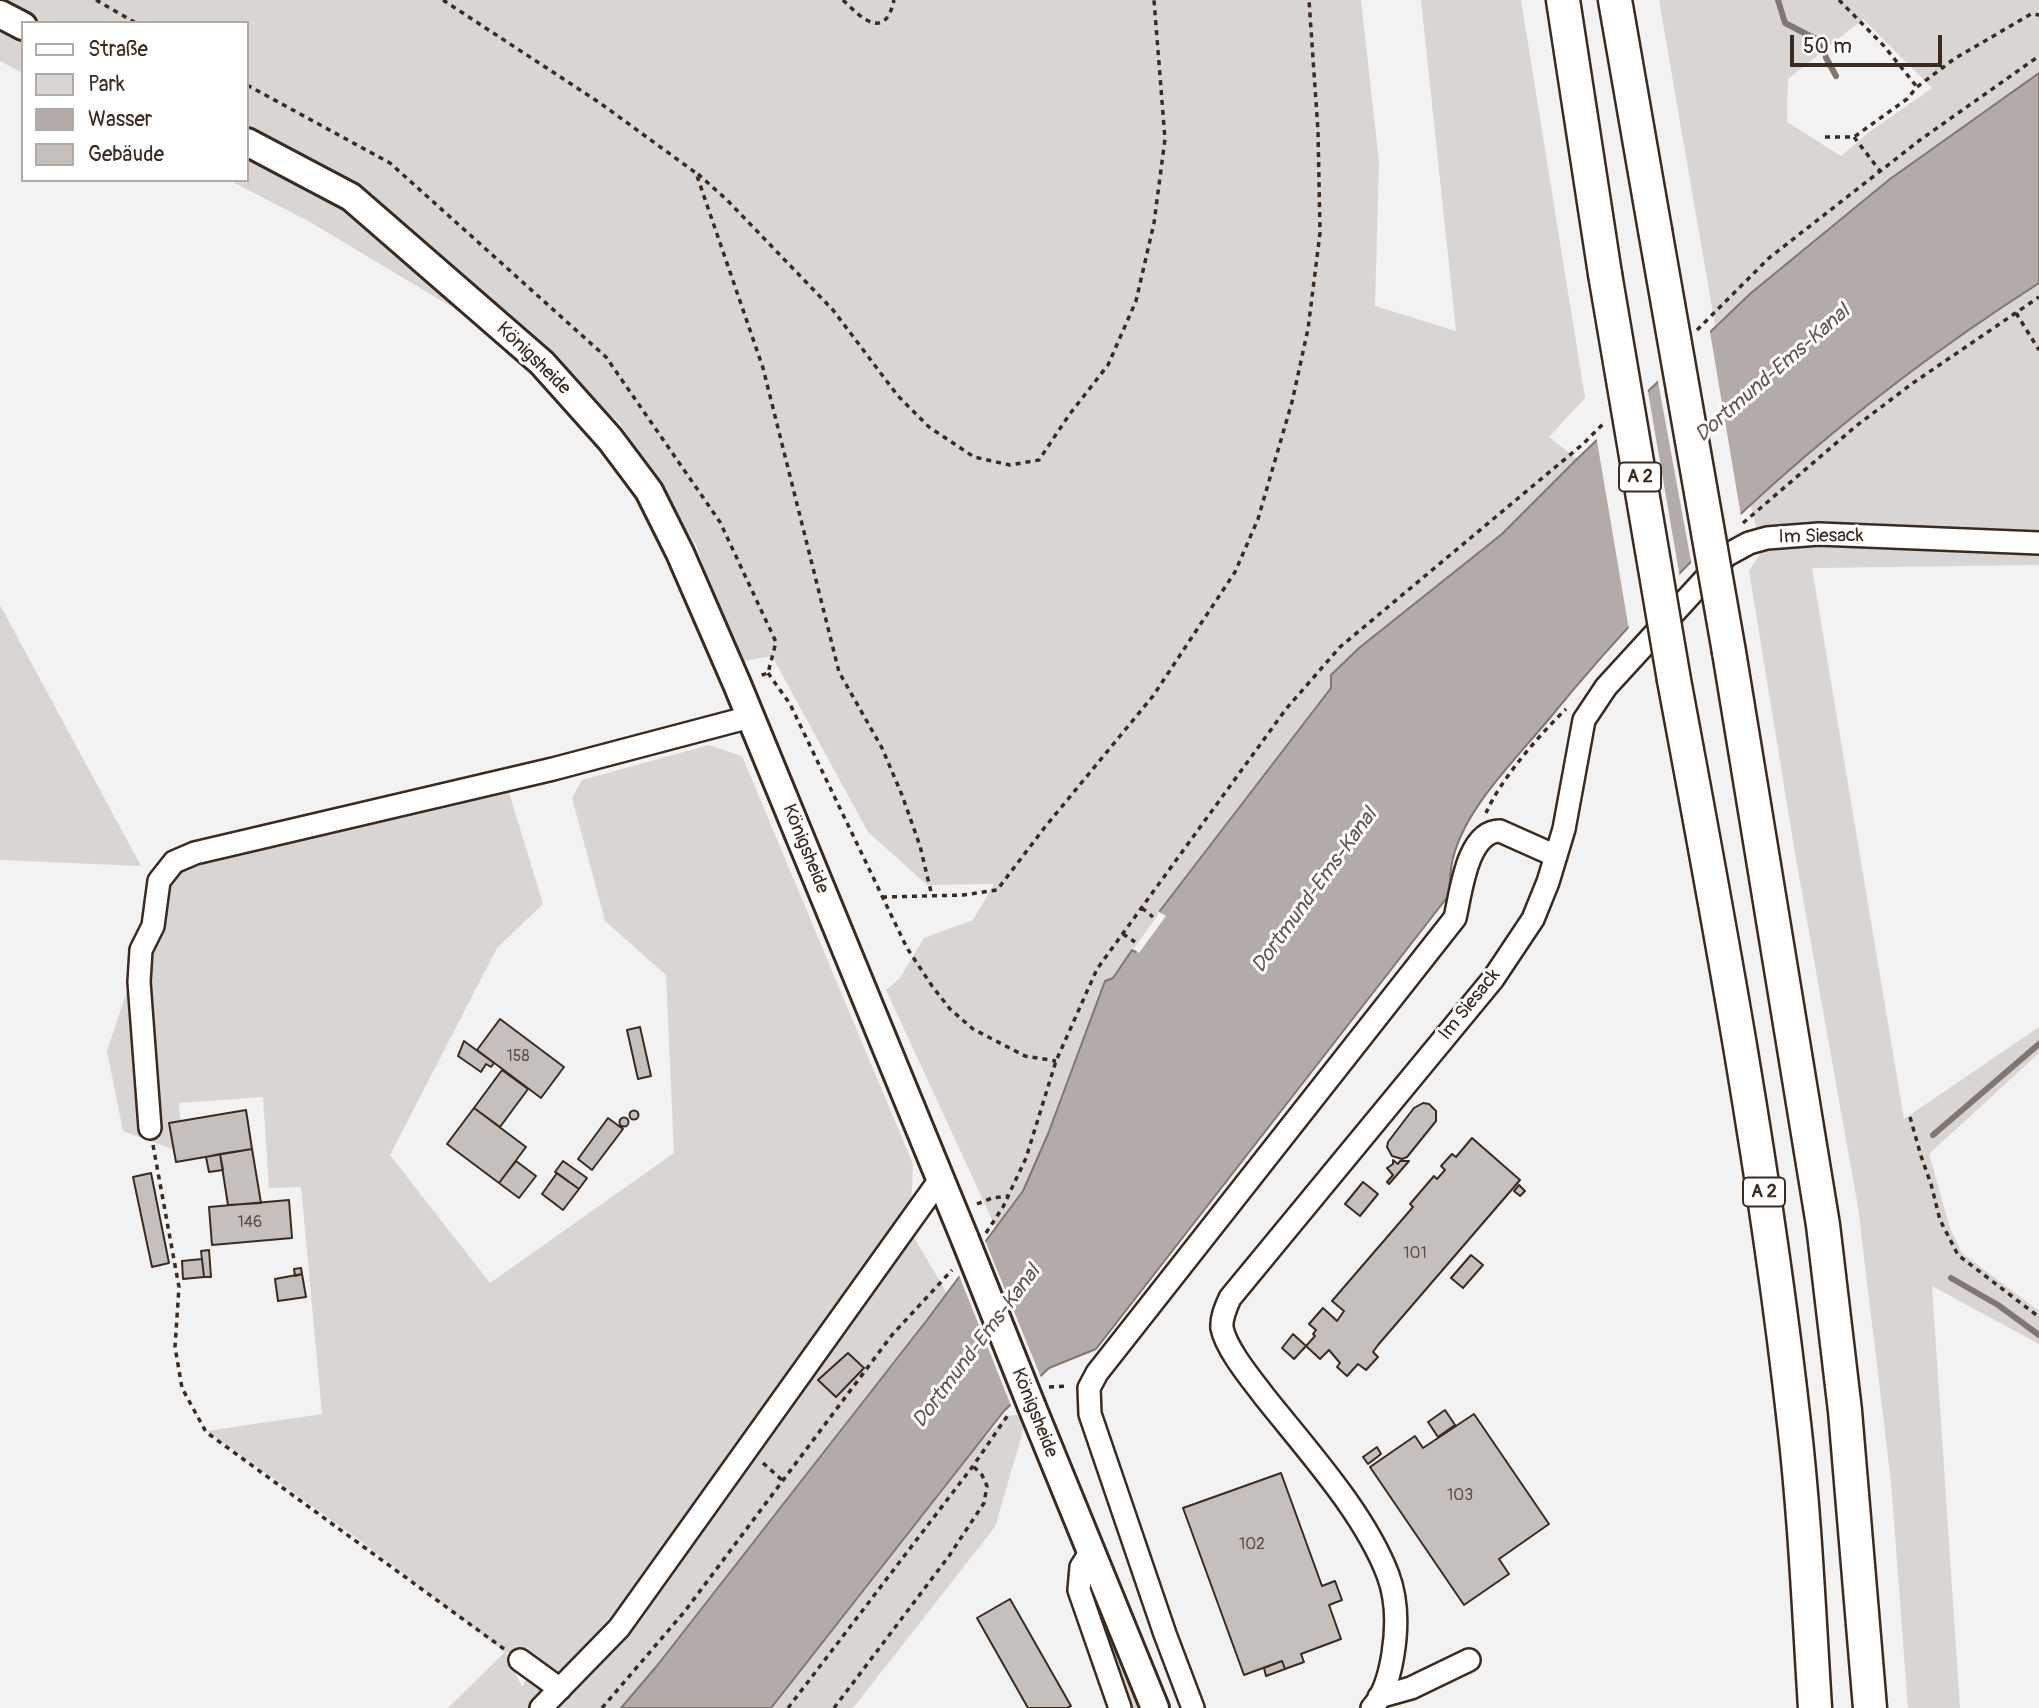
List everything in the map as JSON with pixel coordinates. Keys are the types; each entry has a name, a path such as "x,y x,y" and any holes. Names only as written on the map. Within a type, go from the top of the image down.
{"highway":[{"name":"A 2","path":"1563,0 1605,274 1674,680 1740,1043 1770,1231 1795,1426 1815,1708"},
{"path":"1615,0 1729,652 1823,1225 1849,1450 1870,1708"}],"main road":[{"path":"0,14 21,25"},
{"name":"Königsheide","path":"248,143 351,197 542,363 610,439 649,491 681,553 941,1178 975,1236 1028,1403 1155,1708"}],"street":[{"name":"Im Siesack","path":"1375,1703 1390,1672 1396,1634 1389,1577 1356,1516 1230,1346 1222,1329 1223,1314 1230,1298 1493,979 1533,919 1556,856 1564,828 1584,720 1594,703 1727,555 1749,543 1767,538 1819,534 2039,543"},
{"path":"150,1128 139,982 141,950 153,926 159,881 174,862 195,853 553,769 750,717"},
{"path":"1193,1708 1090,1413 1088,1388 1097,1373 1455,918 1465,874 1480,840 1491,831 1500,831 1556,856"},
{"path":"541,1708 618,1628 941,1178"},
{"path":"1090,1553 1082,1567 1079,1590 1120,1708"},
{"path":"520,1660 560,1689"},
{"path":"1375,1703 1469,1660"}],"path":[{"path":"96,0 133,21"},
{"path":"443,0 600,103 696,173 727,200 833,310 898,396 929,427 974,457 1010,465 1039,460 1069,415 1108,365 1136,301 1154,223 1166,139 1154,0"},
{"path":"843,0 861,18 875,24 884,22 894,0"},
{"path":"882,897 962,895 998,890 1069,796 1153,696 1234,572 1258,519 1292,402 1308,329 1320,233 1318,131 1309,0"},
{"path":"1839,0 1884,46 1917,87"},
{"path":"1825,137 1854,137 1907,99 1917,87 1954,59 2031,14 2039,15"},
{"path":"1690,337 1769,258 1920,140 2039,57"},
{"path":"1854,137 1880,171"},
{"path":"696,173 763,368 839,672 882,747 902,794 920,846 932,896"},
{"path":"1734,531 1856,426 1913,383 2039,297"},
{"path":"2016,313 2039,350"},
{"path":"975,1236 1008,1196 1026,1158 1056,1060 1097,969 1286,709 1340,647 1583,444 1612,415"},
{"path":"768,673 790,705 907,948 950,1009 973,1028 1025,1056 1056,1060"},
{"path":"1491,831 1485,816 1492,799 1527,754 1572,704"},
{"path":"1142,908 1153,917"},
{"path":"1124,934 1135,942"},
{"path":"1910,1117 1940,1220 1958,1255 2039,1317"},
{"path":"150,1128 179,1287 175,1347 182,1388 206,1432 520,1660"},
{"path":"970,1207 992,1198 1008,1196"},
{"path":"602,1708 685,1611 892,1335 958,1264"},
{"path":"788,1708 973,1466 1006,1416 1048,1388 1088,1388"},
{"path":"748,1447 782,1480"},
{"path":"834,1708 949,1556 984,1503 987,1486 982,1475 973,1466"}],"green space":[{"path":"0,0 1361,0 1379,162 1375,306 1456,331 1421,0 1521,0 1585,398 1549,437 1577,459 1502,534 1359,647 1331,675 1331,688 1135,953 1132,951 1113,979 1105,981 1048,1134 1023,1191 996,1228 886,990 900,978 924,938 973,920 994,884 927,885 868,832 772,656 738,662 696,545 619,422 550,366 310,222 233,182 248,182 248,21 21,21 21,72 0,61"},
{"path":"1659,0 2039,0 2039,73 1874,194 1793,258 1715,325","holes":["1863,19 1932,88 1868,133 1841,156 1787,122 1788,79"]},
{"path":"2039,283 2039,565 1812,568 1904,1119 2039,1027 2039,1053 1929,1154 1950,1228 1962,1253 2039,1311 2039,1344 1932,1286 1960,1708 1908,1708 1891,1482 1858,1207 1796,859 1749,571 1762,550 1750,503 1890,388"},
{"path":"0,605 141,866 0,860"},
{"path":"709,745 742,756 913,1164 910,1231 947,1293 656,1667 621,1708 448,1708 505,1652 358,1539 207,1431 322,1414 301,1187 269,1188 263,1097 179,1103 183,1153 123,1131 107,1051 141,949 174,864 504,776 543,904 497,948 390,1155 490,1283 674,1153 666,975 605,921 572,798 582,780","holes":["506,1652 536,1662 522,1687"]},
{"path":"1028,1414 995,1527 853,1708 771,1708 979,1443 1006,1416"},
{"path":"1093,1591 1144,1708 1128,1708 1090,1595"}],"water":[{"name":"Dortmund-Ems-Kanal","path":"2039,73 2039,283 1970,329 1839,428 1716,537 1602,656 1480,802 1453,858 1449,895 1096,1349 1049,1368 1004,1411 771,1708 621,1708 927,1320 1023,1191 1048,1134 1105,981 1113,978 1132,950 1135,952 1162,915 1159,912 1331,688 1331,675 1359,648 1502,534 1751,293 1890,179"}],"pier":[{"path":"1709,326 1741,516 1692,567 1657,376"},
{"path":"1647,386 1680,578 1629,630 1596,435"},
{"path":"1158,911 1166,916 1139,953 1131,947 1134,948 1158,915"},
{"path":"984,1238 1042,1380 1012,1408 958,1273"}],"building":[{"path":"500,1019 564,1067 541,1098 477,1050"},
{"path":"640,1027 651,1076 638,1079 627,1030"},
{"path":"464,1041 494,1063 491,1067 486,1064 481,1072 458,1056"},
{"path":"502,1070 528,1089 500,1127 474,1108"},
{"path":"1423,1103 1429,1104 1436,1111 1436,1121 1407,1157 1402,1159 1392,1156 1387,1147 1388,1142 1414,1108"},
{"path":"474,1108 526,1147 499,1183 447,1144"},
{"path":"246,1110 252,1149 176,1162 169,1123"},
{"path":"634,1110 639,1115 634,1120 629,1115"},
{"path":"608,1118 623,1129 592,1170 578,1159"},
{"path":"624,1118 628,1122 624,1126 620,1122"},
{"path":"1472,1138 1520,1180 1378,1345 1373,1352 1378,1357 1366,1370 1358,1364 1347,1376 1337,1367 1340,1363 1329,1350 1320,1359 1306,1346 1315,1336 1313,1334 1316,1330 1309,1324 1323,1308 1337,1321 1344,1311 1332,1301 1413,1207 1410,1204 1434,1176 1437,1179 1445,1170 1441,1166 1452,1154 1456,1157"},
{"path":"252,1149 261,1203 228,1205 220,1154"},
{"path":"220,1154 223,1170 209,1172 206,1157"},
{"path":"1393,1160 1398,1164 1400,1161 1409,1161 1389,1184 1387,1182 1393,1175 1387,1168 1393,1164"},
{"path":"516,1161 536,1176 519,1198 499,1183"},
{"path":"563,1161 587,1178 579,1189 555,1172"},
{"path":"151,1173 169,1263 152,1267 133,1177"},
{"path":"557,1173 579,1189 563,1210 542,1194"},
{"path":"1363,1182 1378,1194 1360,1216 1345,1204"},
{"path":"1519,1185 1525,1191 1520,1196 1514,1191"},
{"path":"289,1200 292,1238 212,1245 209,1207"},
{"path":"209,1250 211,1277 204,1277 201,1251"},
{"path":"1471,1255 1483,1265 1463,1288 1451,1278"},
{"path":"202,1259 204,1277 183,1279 182,1261"},
{"path":"301,1268 302,1274 295,1276 294,1269"},
{"path":"302,1274 306,1297 278,1301 275,1279"},
{"path":"1293,1334 1306,1346 1294,1359 1282,1348"},
{"path":"848,1353 864,1368 836,1397 818,1380"},
{"path":"1445,1410 1455,1425 1438,1437 1428,1422"},
{"path":"1474,1414 1549,1524 1499,1559 1509,1574 1464,1605 1370,1467 1415,1436 1423,1448"},
{"path":"1377,1447 1381,1454 1368,1464 1363,1457"},
{"path":"1281,1473 1322,1586 1335,1581 1342,1600 1329,1605 1341,1639 1301,1654 1304,1662 1285,1669 1282,1661 1244,1675 1183,1508"},
{"path":"1010,1599 1071,1706 1028,1708 977,1618"},
{"path":"1282,1661 1285,1669 1266,1676 1264,1668"}],"waterway":[{"path":"1778,0 1785,23 1816,39 1836,76"},
{"path":"1933,1135 2039,1044"},
{"path":"1951,1278 1998,1305 2039,1335"}]}
